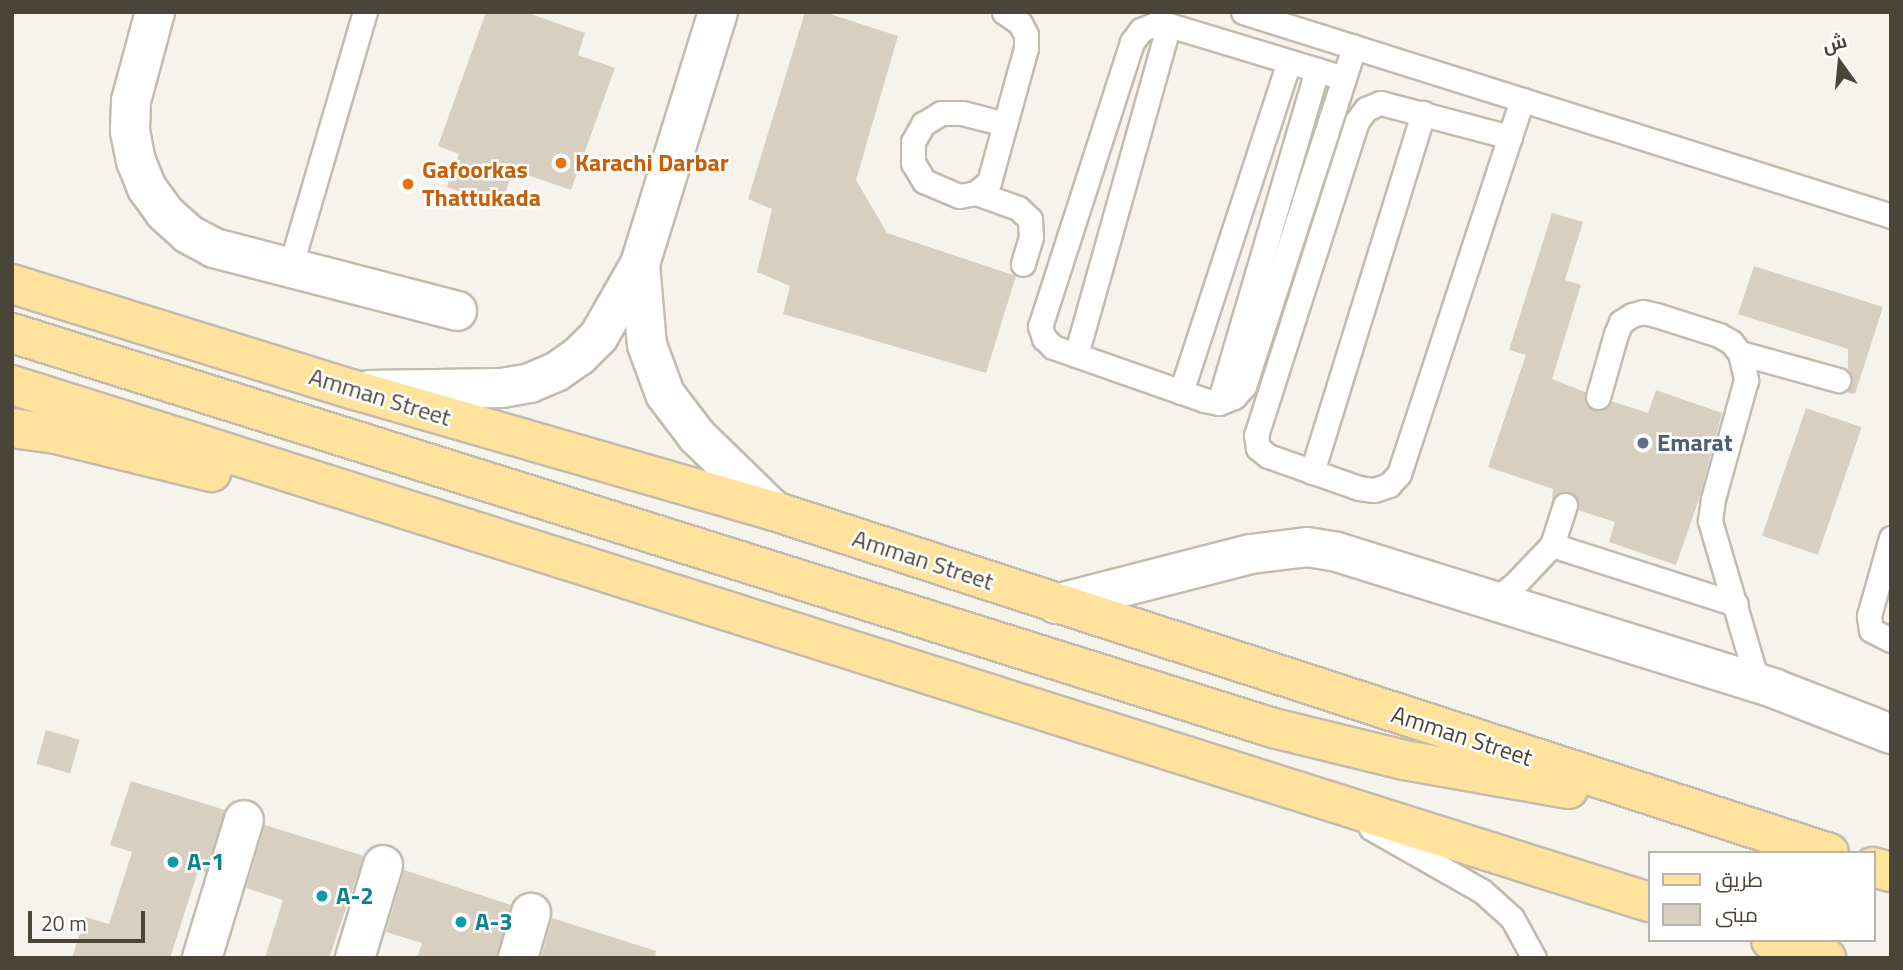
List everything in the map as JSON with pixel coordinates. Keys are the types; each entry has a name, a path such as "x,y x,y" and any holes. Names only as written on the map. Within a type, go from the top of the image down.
{"main road":[{"name":"Amman Street","path":"12,284 355,390 774,511 1823,851"},
{"path":"12,333 1273,728 1404,760 1537,785 1670,803"},
{"path":"12,385 1647,901"},
{"path":"12,428 56,434 223,475 287,482 319,481"},
{"path":"1777,942 1826,958"}],"street":[{"path":"155,12 131,111 130,131 136,161 148,188 165,214 188,234 214,248 457,311"},
{"path":"355,390 502,388 530,383 556,372 579,356 599,336 640,264 717,13"},
{"path":"640,264 647,345 665,394 697,436 774,511"},
{"path":"1056,604 1251,554 1307,547 1337,552 1758,684 1891,734"},
{"path":"202,958 243,820"},
{"path":"355,958 383,865"},
{"path":"518,958 531,914"}],"lane":[{"path":"290,268 365,12"},
{"path":"1004,12 1020,23 1026,36 1026,48 989,182 976,193 959,197 925,181 914,163 913,142 923,124 941,113 962,113 1005,124"},
{"path":"1243,12 1891,216"},
{"path":"1344,78 1169,25 1155,24 1141,30 1132,42 1041,326 1044,338 1053,347 1181,392 1219,403 1234,397 1244,386 1344,78 1354,47"},
{"path":"1076,355 1169,25"},
{"path":"1181,392 1289,62"},
{"path":"1219,403 1317,70"},
{"path":"1510,137 1380,103 1366,109 1357,121 1256,435 1258,448 1268,456 1374,490 1389,485 1399,474 1510,137 1522,100"},
{"path":"1312,472 1423,113"},
{"path":"976,193 1018,208 1030,219 1031,237 1023,264"},
{"path":"1598,397 1616,334 1621,322 1632,315 1643,312 1719,335 1731,342 1740,353 1746,366 1746,380 1713,499 1710,521 1758,684"},
{"path":"1740,353 1838,380"},
{"path":"1492,602 1515,584 1552,545 1565,505"},
{"path":"1891,538 1869,616 1871,630 1891,640"},
{"path":"1552,545 1736,604"},
{"path":"1314,795 1482,891 1511,918 1534,958"}],"building":[{"path":"486,12 525,12 585,33 578,55 615,68 571,190 513,170 501,206 447,187 459,154 438,146"},
{"path":"805,12 824,12 898,36 856,180 887,233 1016,276 986,373 783,314 790,286 757,272 772,209 748,199"},
{"path":"1552,213 1583,222 1565,280 1581,285 1552,379 1585,392 1585,401 1595,411 1607,407 1611,401 1648,413 1656,390 1722,413 1699,499 1676,565 1609,542 1615,522 1578,510 1578,501 1570,492 1561,492 1552,501 1553,489 1488,467 1526,355 1509,350"},
{"path":"1754,266 1883,307 1855,394 1848,393 1852,377 1848,371 1848,349 1738,314"},
{"path":"1806,408 1862,427 1818,555 1762,536"},
{"path":"46,730 80,740 70,773 36,764"},
{"name":"A-1","path":"131,781 225,810 205,873 198,871 170,958 72,958 85,917 109,924 132,852 110,845"},
{"name":"A-2","path":"265,825 364,856 329,958 265,958 283,900 246,888"},
{"name":"A-3","path":"404,870 511,905 497,958 417,958 422,943 386,932"},
{"path":"552,918 656,951 655,958 541,958"}],"place":[{"name":"Karachi Darbar","path":"561,163"},
{"name":"Gafoorkas Thattukada","path":"408,184"},
{"name":"Emarat","path":"1643,443"},
{"name":"A-1","path":"173,862"},
{"name":"A-2","path":"322,896"},
{"name":"A-3","path":"461,922"}]}
